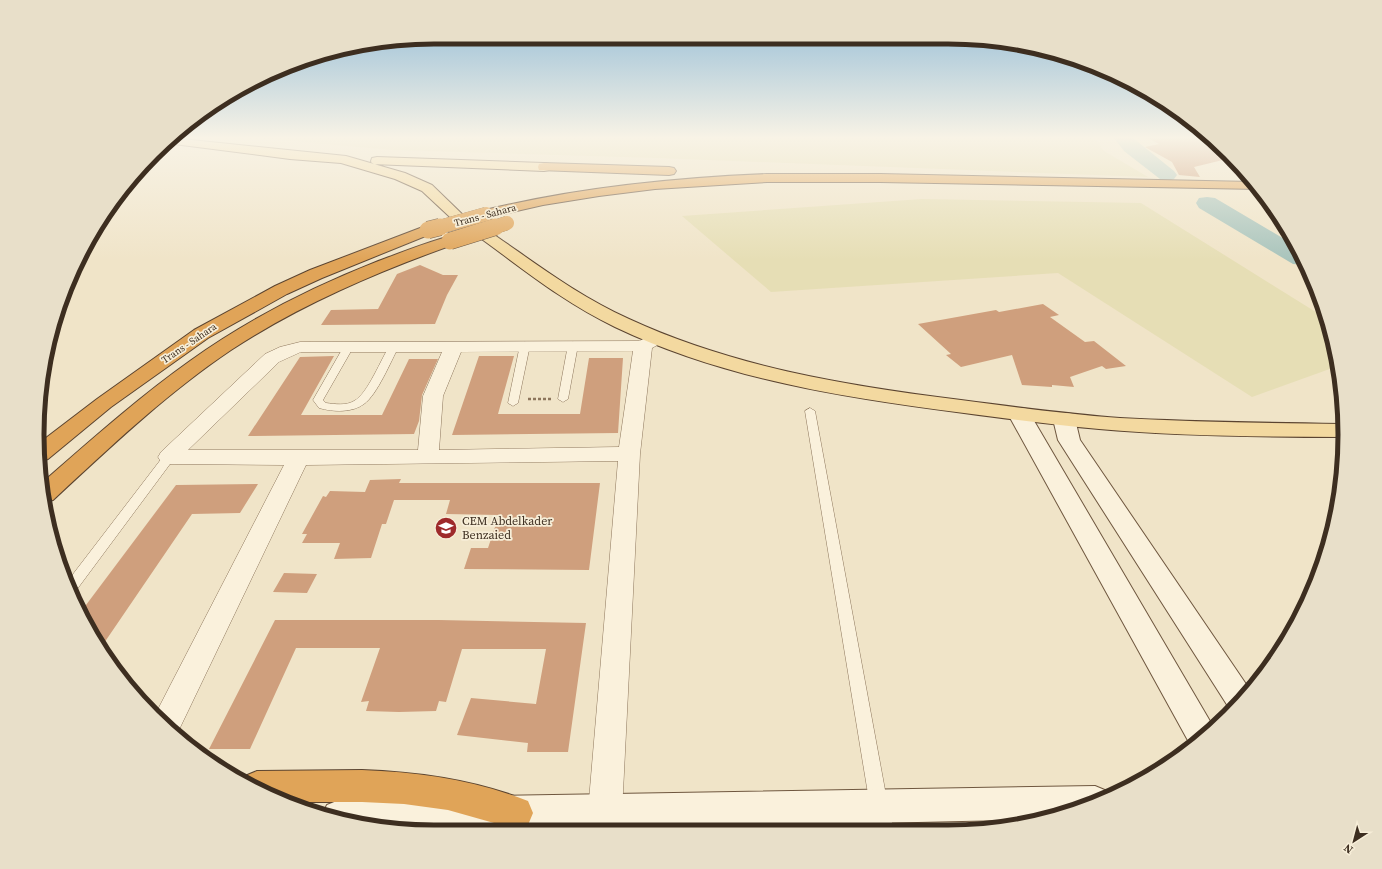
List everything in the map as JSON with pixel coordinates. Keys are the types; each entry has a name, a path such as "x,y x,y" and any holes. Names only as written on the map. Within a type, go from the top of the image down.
{"highway":[{"path":"537,202 570,187 575,181 573,179"},
{"name":"Trans - Sahara","path":"45,450 104,403 201,334 275,294 309,278 428,230 537,202 608,189 667,183 746,179"},
{"name":"Trans - Sahara","path":"902,179 1248,186"},
{"name":"Trans - Sahara","path":"48,491 130,416 206,358 253,328 291,307 354,277 401,258 507,223 594,203 688,192 762,188 943,189 1258,198"},
{"path":"266,787 386,786 426,790 456,796 516,813"}],"main road":[{"path":"406,179 427,188 456,215"},
{"path":"427,188 428,179"},
{"path":"488,237 547,281 650,342 812,384 895,398 1019,414 1120,424 1338,431"}],"street":[{"path":"169,457 272,358 286,350 300,347 573,345 650,342 629,454 604,812"},
{"path":"428,456 433,396 454,346"},
{"path":"1019,414 1200,732"},
{"path":"1064,419 1069,440 1237,696"},
{"path":"169,457 298,458 629,454"},
{"path":"168,720 298,458"},
{"path":"354,816 604,812 882,819 1074,804"}],"lane":[{"path":"513,401 525,345"},
{"path":"563,399 573,345"},
{"path":"349,346 318,400 323,406 334,408 351,406 364,401 394,346"},
{"path":"810,411 882,819"},
{"path":"74,583 169,457"}],"path":[{"path":"513,401 563,399"}],"shaded area":[{"path":"922,199 1141,203 1319,314 1325,333 1332,368 1252,397 1058,273 771,292 682,216"}],"building":[{"path":"420,265 443,275 458,275 447,295 435,324 321,325 331,310 378,309 397,274"},
{"path":"1043,304 1059,315 1050,317 1085,342 1094,341 1126,366 1106,369 1102,366 1070,377 1074,387 1022,385 1012,355 961,367 946,355 951,354 918,324 996,310 999,312"},
{"path":"334,356 301,415 382,415 409,359 438,359 422,395 419,421 414,434 248,436 300,357"},
{"path":"479,356 514,356 498,414 580,414 589,358 623,358 618,433 452,435"},
{"path":"401,479 399,483 600,483 589,570 464,569 471,548 488,548 499,515 446,514 450,500 394,500 386,524 382,524 371,558 334,559 340,543 302,543 307,534 302,534 323,496 326,497 330,491 365,492 370,480"},
{"path":"258,484 240,513 192,514 104,643 84,607 176,485"},
{"path":"284,573 317,574 307,593 273,592"},
{"path":"275,620 439,620 586,623 568,752 527,752 528,743 457,735 471,698 536,704 546,649 462,649 446,702 439,701 436,711 399,712 366,711 369,701 361,702 380,648 296,648 250,749 209,749"}],"waterway":[{"path":"1207,203 1294,254"}],"place":[{"name":"CEM Abdelkader Benzaied","path":"446,528"}]}
